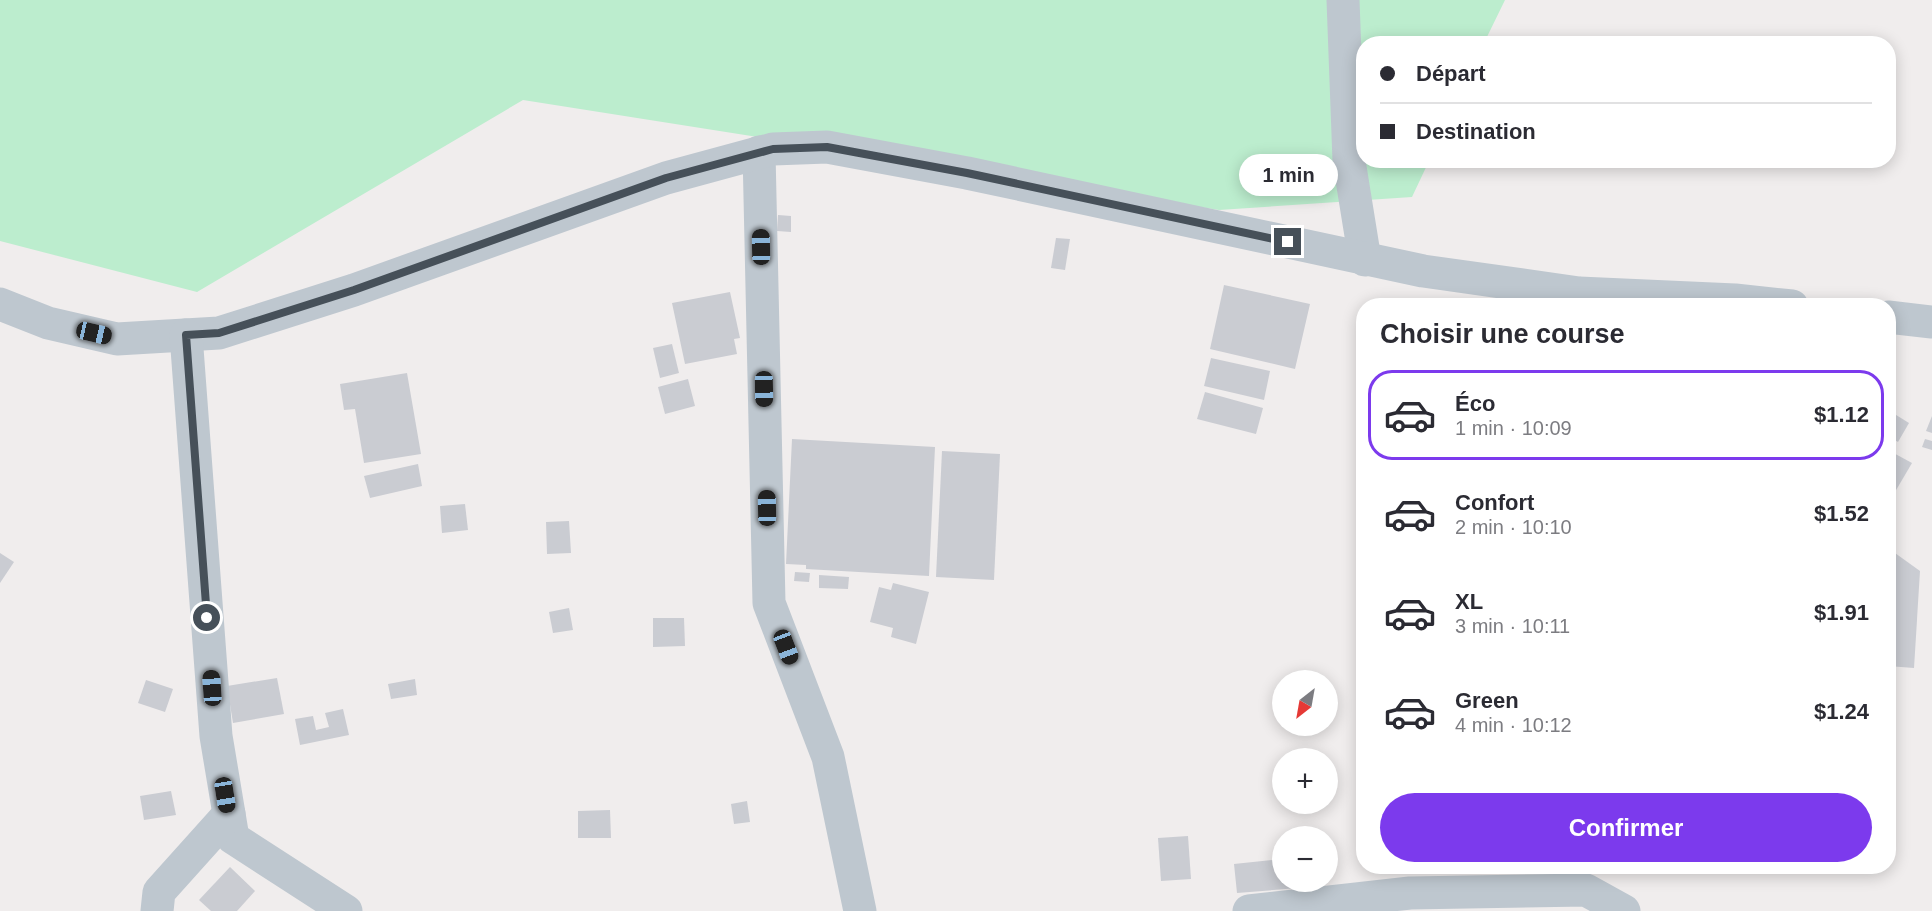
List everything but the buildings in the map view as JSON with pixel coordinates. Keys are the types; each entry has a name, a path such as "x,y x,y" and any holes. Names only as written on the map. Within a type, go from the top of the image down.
{"street":[{"path":"1343,0 1349,161 1365,260"},
{"path":"0,304 48,322 117,339 219,333 354,290 666,178 773,149 827,147 978,176 1423,271 1579,293 1690,298"},
{"path":"759,152 769,603 828,757 860,911"},
{"path":"1896,318 1932,322"},
{"path":"186,335 216,736 233,838 346,911"},
{"path":"157,911 159,892 229,814"},
{"path":"1249,911 1586,890 1624,911"}],"green space":[{"path":"0,0 1505,0 1487,36 1356,36 1356,168 1426,168 1412,197 1219,210 523,100 197,292 0,241"}],"route":[{"path":"207,618 186,335 219,333 354,290 666,178 773,149 827,147 967,173 1288,242"}]}
